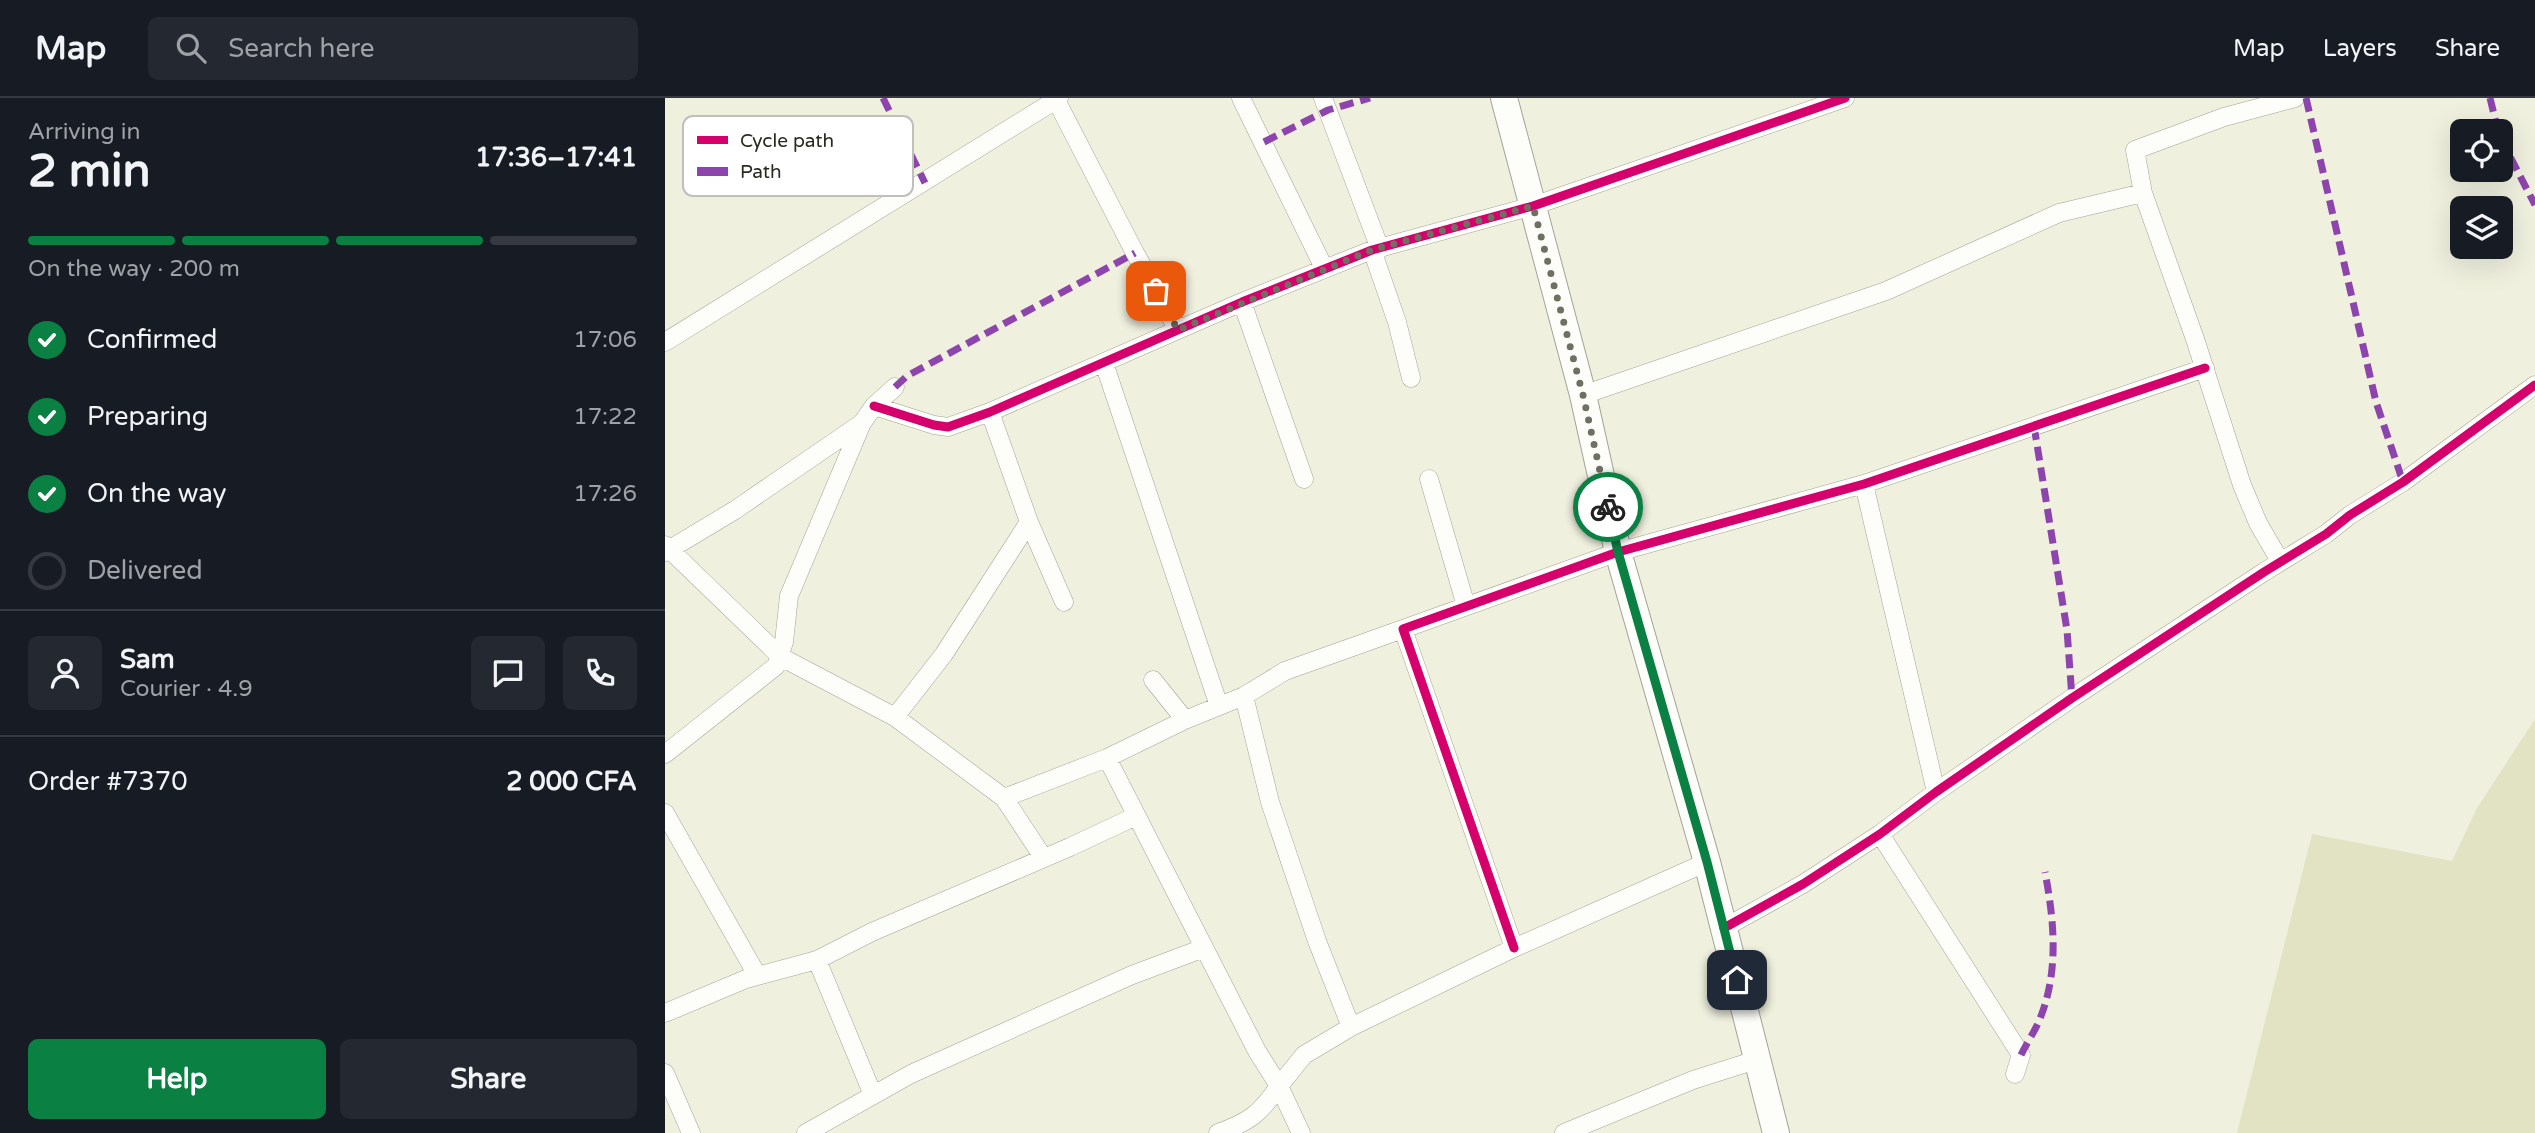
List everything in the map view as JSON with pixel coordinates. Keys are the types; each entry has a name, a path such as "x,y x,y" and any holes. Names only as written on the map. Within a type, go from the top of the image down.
{"main road":[{"path":"1504,98 1583,395 1618,552 1707,862 1776,1133"}],"street":[{"path":"1241,98 1324,268"},
{"path":"1323,98 1376,249 1412,378"},
{"path":"874,406 934,425 949,427 991,412 1324,268 1376,249 1533,206 1845,98"},
{"path":"2280,561 2258,523 2242,485 2159,232 2143,193 2135,150 2224,117 2295,98"},
{"path":"913,188 1057,99 1135,253 1178,330"},
{"path":"1583,395 1886,292 2059,213 2143,193"},
{"path":"665,342 901,196"},
{"path":"1242,302 1304,479"},
{"path":"1104,363 1219,706"},
{"path":"1004,798 1107,758 1185,720 1244,696 1285,671 1466,606 1618,552 1864,484 2205,368"},
{"path":"1724,928 1803,884 1880,834 2083,691 2403,482 2535,385"},
{"path":"665,754 770,673 781,657 789,596 862,423 874,406 895,387"},
{"path":"991,412 1029,522 1063,602"},
{"path":"862,423 735,510 666,549 781,657 895,717 1004,798 1043,857"},
{"path":"1429,479 1466,606"},
{"path":"1864,484 1936,792"},
{"path":"895,717 944,654 1029,522"},
{"path":"1403,629 1514,948"},
{"path":"1153,680 1185,720"},
{"path":"1244,696 1270,802 1317,941 1351,1027"},
{"path":"1107,758 1301,1133"},
{"path":"665,813 757,975"},
{"path":"665,1013 757,975 817,960 872,932 1136,816"},
{"path":"1880,834 2021,1055 2015,1074"},
{"path":"1218,1133 1243,1124 1256,1115 1266,1106 1304,1055 1351,1027 1514,948 1707,862"},
{"path":"806,1133 911,1074 1080,999 1204,948"},
{"path":"817,960 873,1095"},
{"path":"1564,1133 1682,1084 1756,1060"},
{"path":"665,1073 691,1133"}],"green space":[{"path":"2535,719 2535,1133 2237,1133 2312,834 2452,861 2477,808"}],"marked path":[{"path":"883,98 892,116"},
{"path":"1264,142 1328,110 1370,98"},
{"path":"2306,98 2376,402 2403,482"},
{"path":"2490,98 2495,119"},
{"path":"913,159 925,183"},
{"path":"2513,162 2535,205"},
{"path":"895,387 907,376 1135,253"},
{"path":"2034,426 2067,630 2072,698"},
{"path":"2021,1055 2041,1016 2053,962 2051,908 2045,872"}],"cycle path":[{"path":"874,406 948,427 990,412 1242,302 1372,250 1533,206 1845,98"},
{"path":"1514,948 1403,629 1618,552 1864,484 2205,368"},
{"path":"1724,928 1803,884 1880,834 2072,698 2403,482 2535,385"}],"way so far":[{"path":"1156,291 1178,330 1372,250 1533,206 1583,395 1608,507"}],"route":[{"path":"1608,507 1618,552 1707,862 1737,980"}]}
